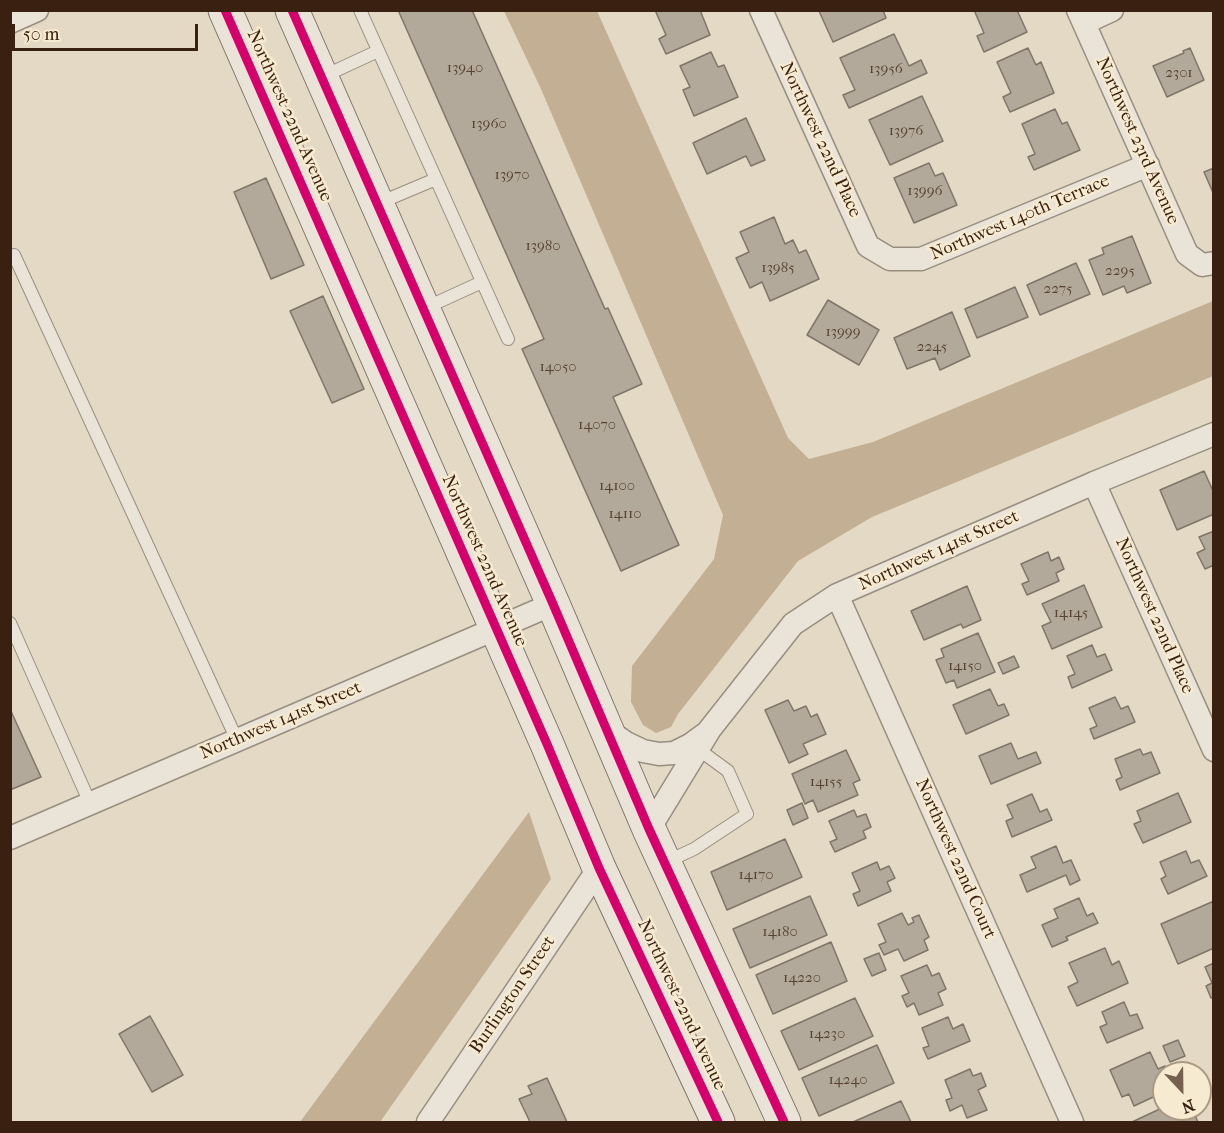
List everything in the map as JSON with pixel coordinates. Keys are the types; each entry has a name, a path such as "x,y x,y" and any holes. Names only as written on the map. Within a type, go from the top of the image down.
{"main road":[{"name":"Northwest 22nd Avenue","path":"225,10 599,868 718,1122"},
{"path":"292,10 553,604 604,728 784,1122"}],"street":[{"path":"10,22 37,10"},
{"name":"Northwest 22nd Place","path":"761,10 868,246 890,259"},
{"path":"1081,17 1112,10"},
{"name":"Northwest 23rd Avenue","path":"1081,17 1187,254 1208,264"},
{"name":"Northwest 140th Terrace","path":"890,259 921,259 1148,165"},
{"name":"Northwest 141st Street","path":"649,829 710,729 793,624 837,595 1094,483 1214,434"},
{"name":"Northwest 22nd Place","path":"1094,483 1214,750"},
{"name":"Northwest 22nd Court","path":"837,595 1072,1122"},
{"name":"Northwest 141st Street","path":"10,838 553,604"},
{"name":"Northwest 141st Street","path":"604,728 626,743 643,751 659,754 674,753 690,745 710,729"},
{"name":"Burlington Street","path":"428,1122 599,868"}],"lane":[{"path":"360,10 508,339"},
{"path":"321,77 378,51"},
{"path":"377,204 436,179"},
{"path":"14,255 237,740"},
{"path":"423,309 482,282"},
{"path":"10,623 90,803"},
{"path":"664,862 694,849 747,814 728,771 698,749"}],"shaded area":[{"path":"504,11 597,11 788,438 809,459 873,442 1213,301 1213,376 872,517 798,561 678,714 671,727 656,733 643,725 631,702 632,666 714,559 723,515 541,89"},
{"path":"529,812 551,879 380,1122 300,1122"}],"building":[{"path":"398,10 472,10 605,309 608,308 642,384 613,397 679,545 621,571 522,349 544,339"},
{"path":"655,10 700,10 710,35 666,54 659,39 666,35"},
{"path":"820,10 883,10 886,18 833,42"},
{"path":"974,10 1017,10 1027,32 984,52 977,36 984,33"},
{"path":"894,34 909,66 921,60 927,73 849,108 843,95 855,90 840,58"},
{"path":"1028,48 1036,65 1041,62 1054,93 1010,112 1003,97 1011,93 997,62"},
{"path":"1190,48 1204,80 1167,97 1153,66 1184,53 1183,51"},
{"path":"711,52 718,67 724,65 738,97 694,116 683,90 690,87 680,66"},
{"path":"922,96 943,141 890,165 869,120"},
{"path":"1055,109 1062,124 1067,122 1080,150 1034,170 1028,157 1035,154 1022,124"},
{"path":"746,118 765,160 751,166 746,156 707,174 693,143"},
{"path":"929,163 935,176 943,173 957,205 914,223 894,178"},
{"path":"1214,168 1214,195 1204,172"},
{"path":"266,178 304,265 271,279 234,192"},
{"path":"774,217 785,244 793,240 799,253 806,250 819,279 770,301 762,282 750,288 736,258 749,252 740,232"},
{"path":"1132,236 1151,283 1127,293 1124,286 1103,295 1089,260 1104,254 1102,248"},
{"path":"1076,263 1090,294 1040,315 1027,285"},
{"path":"1015,287 1028,317 977,338 965,309"},
{"path":"323,296 364,389 332,403 290,311"},
{"path":"828,300 879,330 859,365 807,335"},
{"path":"952,312 970,356 940,370 935,358 907,369 894,338"},
{"path":"1204,471 1214,493 1214,514 1177,530 1160,490"},
{"path":"1214,531 1214,565 1205,569 1197,553 1205,549 1199,537"},
{"path":"1048,552 1051,561 1059,557 1064,569 1056,573 1059,581 1027,595 1022,584 1029,581 1021,564"},
{"path":"1084,585 1102,627 1052,649 1042,626 1051,622 1042,604"},
{"path":"967,586 981,620 963,628 961,624 924,640 911,611"},
{"path":"978,633 995,672 957,688 954,680 946,683 936,660 944,657 941,649"},
{"path":"1092,645 1097,657 1105,654 1112,670 1072,688 1068,677 1075,674 1067,656"},
{"path":"1014,656 1019,667 1003,674 998,663"},
{"path":"990,689 998,706 1004,704 1009,715 966,734 953,705"},
{"path":"1115,697 1121,709 1128,706 1135,722 1094,739 1090,729 1097,726 1089,708"},
{"path":"788,700 794,711 806,706 811,717 817,714 826,734 803,744 808,754 789,763 765,710"},
{"path":"10,709 41,777 10,790"},
{"path":"1011,743 1018,759 1036,752 1041,763 991,784 979,756"},
{"path":"1140,749 1143,755 1151,752 1160,773 1120,790 1116,780 1122,777 1115,759"},
{"path":"846,750 860,780 853,783 858,795 818,812 813,800 805,804 792,774"},
{"path":"1178,793 1191,822 1143,843 1134,824 1141,821 1137,811"},
{"path":"1032,794 1040,812 1047,809 1052,820 1012,837 1006,821 1013,818 1007,805"},
{"path":"802,803 808,818 793,825 787,810"},
{"path":"854,810 857,817 866,814 871,827 863,831 866,838 835,852 830,842 837,839 829,821"},
{"path":"785,839 802,877 727,910 711,872"},
{"path":"1056,846 1063,863 1071,860 1080,880 1070,885 1066,875 1027,892 1020,875 1036,868 1031,857"},
{"path":"1186,851 1191,863 1199,860 1207,876 1168,894 1161,879 1166,876 1160,862"},
{"path":"877,862 880,870 889,866 895,878 887,882 891,891 858,906 853,894 860,891 852,873"},
{"path":"810,896 827,935 750,968 733,929"},
{"path":"1079,898 1087,916 1093,913 1098,923 1066,937 1068,940 1052,947 1042,925 1058,918 1054,909"},
{"path":"1214,901 1214,948 1178,964 1161,924"},
{"path":"902,913 908,925 914,922 912,918 919,915 929,937 924,940 928,950 904,961 898,949 884,955 879,945 886,942 878,924"},
{"path":"831,942 847,981 773,1014 756,975"},
{"path":"1105,948 1112,965 1119,961 1128,983 1077,1006 1068,987 1078,982 1069,963"},
{"path":"879,953 886,970 872,976 864,959"},
{"path":"1214,963 1214,997 1211,998 1206,986 1212,983 1205,967"},
{"path":"927,965 932,976 939,973 946,989 938,993 943,1005 919,1015 914,1003 907,1007 902,996 909,993 901,976"},
{"path":"855,998 873,1036 799,1070 781,1031"},
{"path":"1124,1002 1130,1016 1137,1014 1143,1028 1107,1043 1100,1027 1107,1024 1102,1012"},
{"path":"150,1016 183,1075 152,1092 119,1034"},
{"path":"948,1017 953,1029 963,1024 970,1041 928,1059 923,1048 929,1046 922,1028"},
{"path":"1178,1040 1185,1056 1170,1061 1163,1046"},
{"path":"877,1045 894,1083 819,1116 802,1078"},
{"path":"1150,1052 1154,1061 1152,1061 1152,1098 1134,1106 1129,1094 1122,1097 1110,1070"},
{"path":"970,1069 973,1076 981,1073 986,1086 978,1090 987,1110 967,1118 962,1105 950,1111 946,1100 952,1098 945,1080"},
{"path":"547,1078 567,1122 530,1122 519,1099 532,1094 528,1086"},
{"path":"901,1101 911,1122 853,1122"},
{"path":"1152,1113 1152,1121 1198,1122 1132,1122"}],"cycle path":[{"path":"225,10 547,744 599,868 718,1122"},
{"path":"292,10 553,604 649,829 784,1122"}]}
